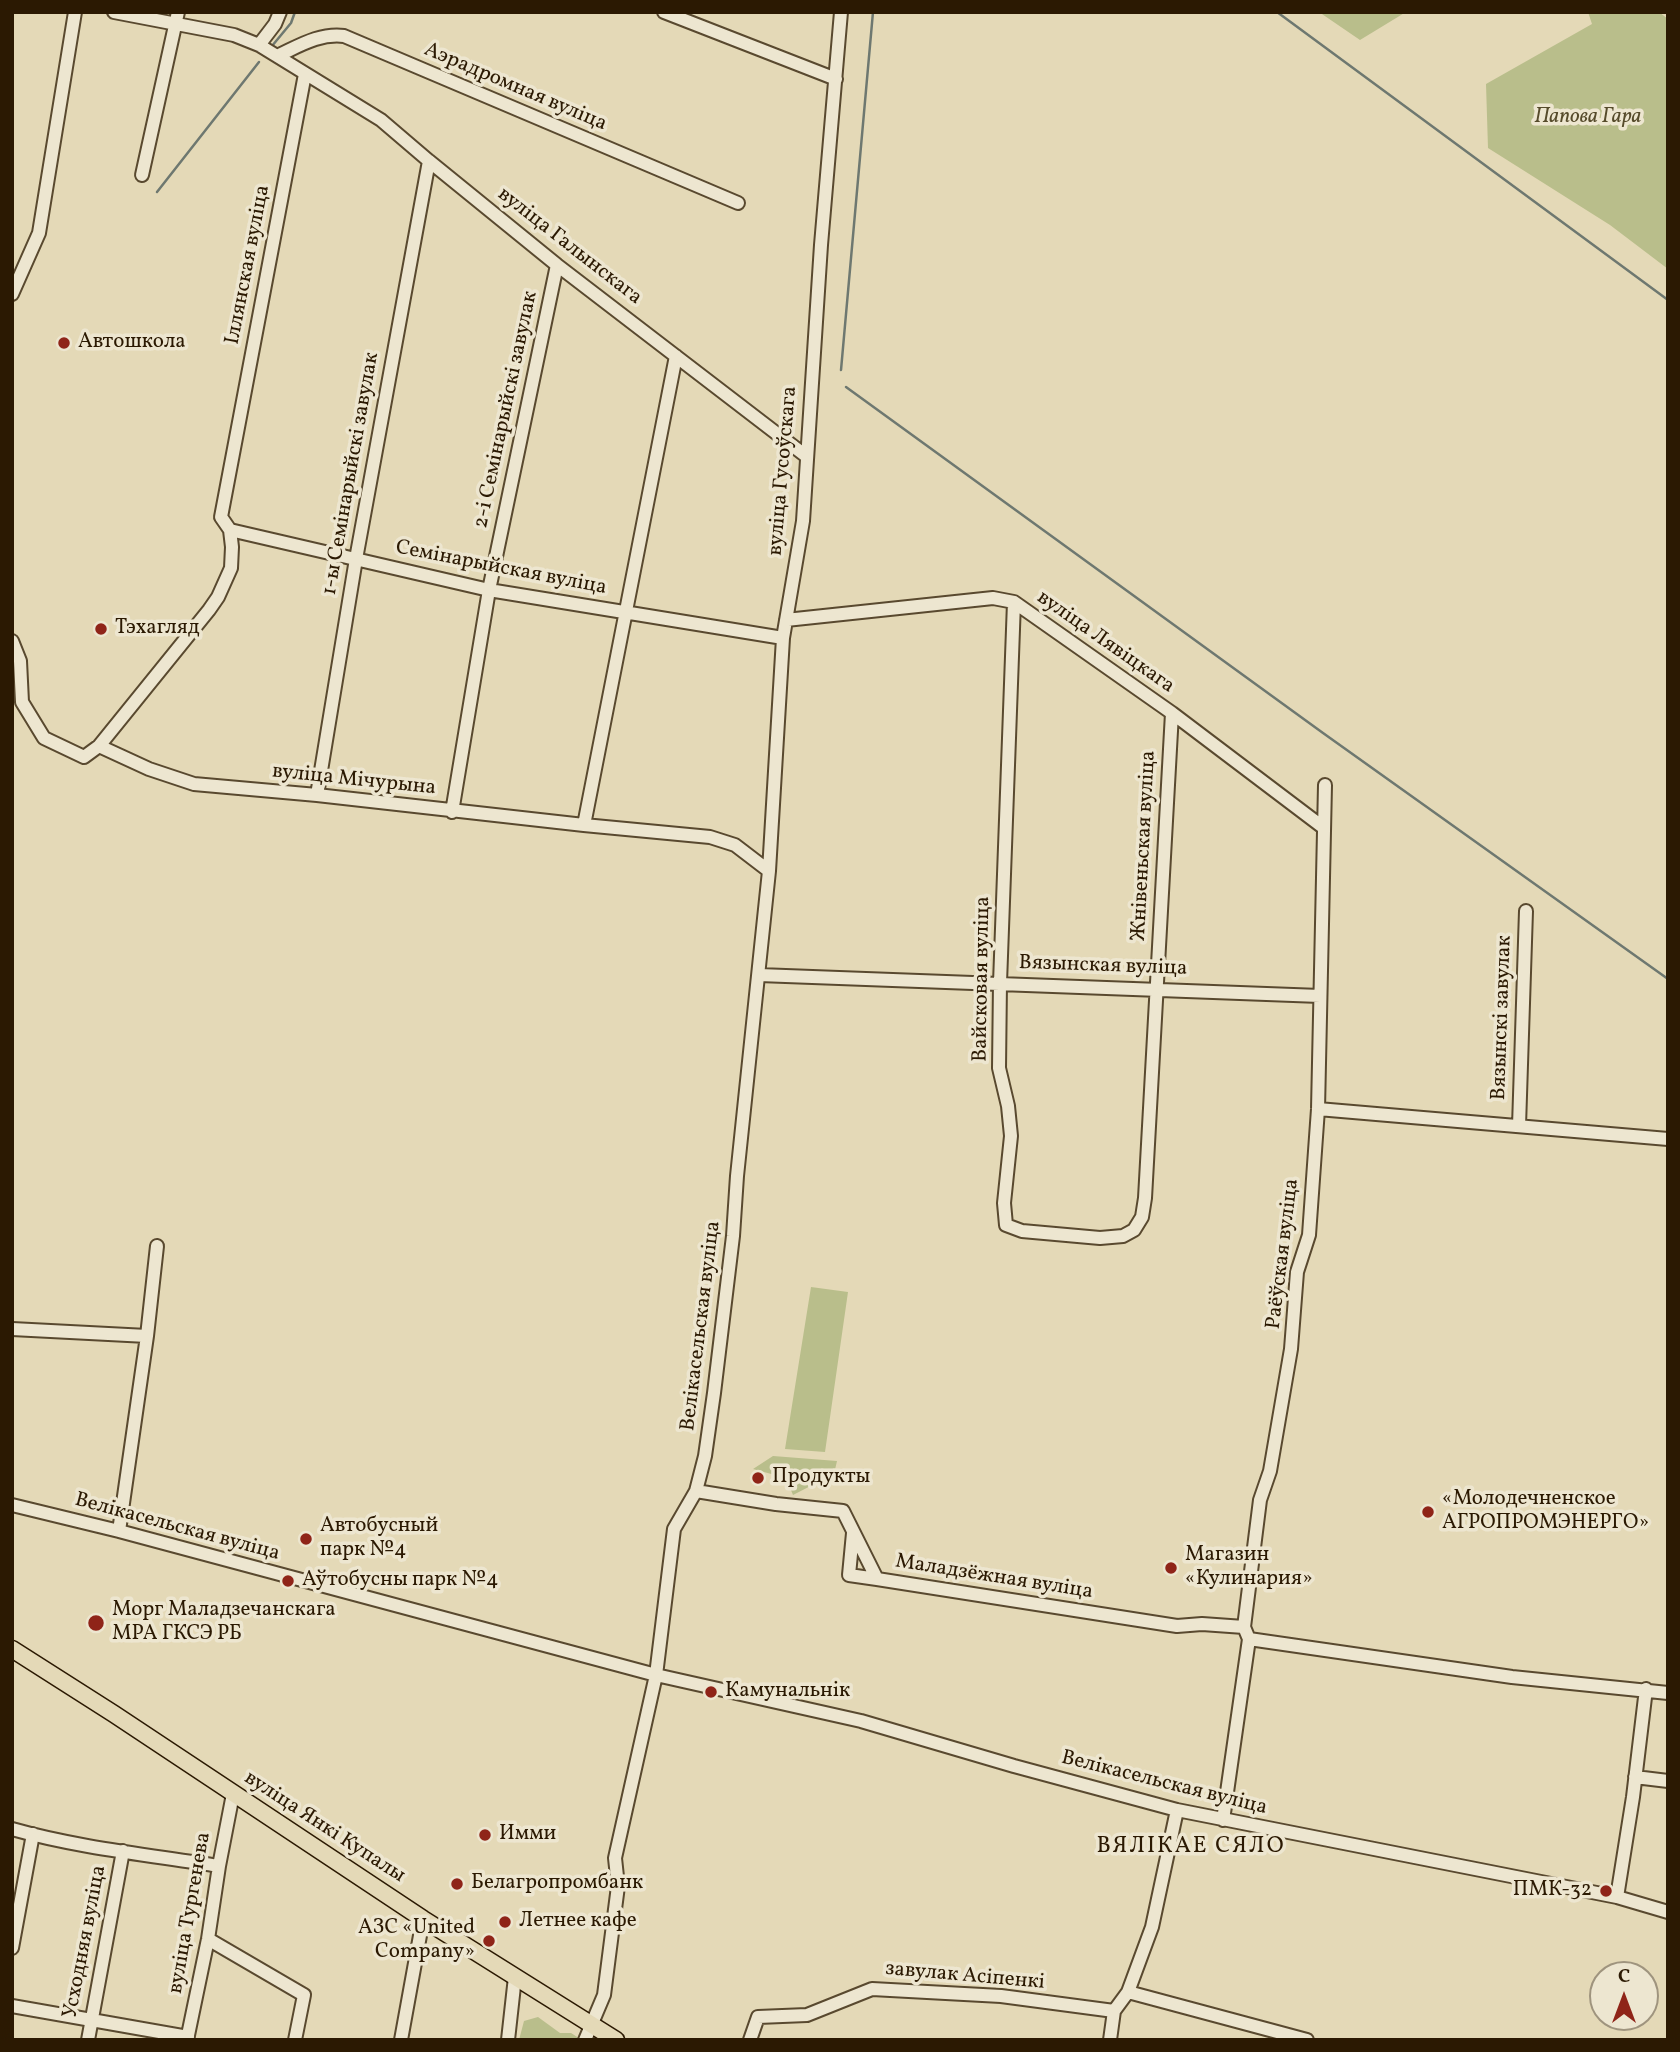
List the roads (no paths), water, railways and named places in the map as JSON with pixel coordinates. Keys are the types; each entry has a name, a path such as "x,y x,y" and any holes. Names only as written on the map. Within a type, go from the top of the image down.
{"main road":[{"name":"вуліца Янкі Купалы","path":"12,1649 423,1919 616,2040"}],"street":[{"path":"12,294 38,233 75,12"},
{"path":"114,12 176,18 234,35 259,45 305,74"},
{"path":"259,45 275,24 280,12"},
{"path":"664,12 836,79"},
{"name":"вуліца Гусоўскага","path":"759,975 769,871 783,638 803,521 841,12"},
{"path":"142,176 176,18"},
{"name":"Аэрадромная вуліца","path":"276,56 318,37 331,34 344,36 738,203"},
{"name":"вуліца Галынскага","path":"305,74 381,120 557,265 806,456"},
{"name":"Іллянская вуліца","path":"230,530 221,517 305,74"},
{"name":"1-ы Семінарыйскі завулак","path":"317,795 356,559 429,161"},
{"name":"2-і Семінарыйскі завулак","path":"452,811 489,590 557,265"},
{"path":"584,825 676,356"},
{"path":"12,641 20,661 22,702 44,738 83,757 99,746 218,597 231,568 230,530"},
{"name":"Семінарыйская вуліца","path":"230,530 489,590 783,638"},
{"name":"вуліца Лявіцкага","path":"786,620 993,598 1014,602 1172,713 1324,828"},
{"name":"Вайсковая вуліца","path":"1014,602 1000,983 999,1068 1009,1106 1011,1136 1004,1203 1006,1225 1022,1231 1100,1238 1124,1236 1134,1230"},
{"name":"Жнівеньская вуліца","path":"1134,1230 1142,1217 1145,1198 1172,713"},
{"name":"вуліца Мічурына","path":"99,746 149,769 194,784 710,837 735,845 769,871"},
{"name":"Раёўская вуліца","path":"1223,1820 1260,1500 1270,1471 1292,1349 1297,1272 1309,1235 1318,1109 1325,785"},
{"name":"Вязынскі завулак","path":"1519,1126 1526,911"},
{"name":"Вязынская вуліца","path":"759,975 1320,996"},
{"name":"Велікасельская вуліца","path":"656,1675 674,1529 696,1491 705,1456 733,1236 759,975"},
{"path":"1318,1109 1668,1139"},
{"path":"119,1531 157,1246"},
{"path":"12,1328 147,1336"},
{"name":"Маладзёжная вуліца","path":"696,1491 843,1511 877,1579 1177,1626 1202,1624 1512,1677 1668,1693"},
{"name":"Велікасельская вуліца","path":"12,1505 119,1531 656,1675 861,1721 1177,1811 1617,1897 1668,1912"},
{"path":"853,1532 849,1575 877,1579"},
{"path":"585,2040 604,1995 618,1886 615,1858 656,1675"},
{"path":"1617,1897 1646,1689"},
{"path":"1635,1777 1668,1781"},
{"name":"вуліца Тургенева","path":"188,2038 233,1794"},
{"path":"1110,2040 1114,2011 1128,1992 1152,1927 1177,1811"},
{"path":"12,1829 123,1851 219,1866"},
{"path":"12,1948 33,1834"},
{"name":"Усходняя вуліца","path":"88,2040 123,1851"},
{"path":"401,2040 423,1919"},
{"path":"208,1939 304,1995 295,2040"},
{"path":"508,2040 515,1977"},
{"name":"завулак Асіпенкі","path":"750,2040 758,2017 807,2015 872,1989 1001,1996 1114,2011"},
{"path":"1128,1992 1307,2040"},
{"path":"12,2006 188,2038"}],"waterway":[{"path":"272,46 291,23 295,12"},
{"path":"841,370 873,12"},
{"path":"1277,12 1668,300"},
{"path":"157,192 259,62"},
{"path":"846,387 1668,979"}],"place":[{"name":"Автошкола","path":"64,343"},
{"name":"Тэхагляд","path":"101,629"},
{"name":"Продукты","path":"758,1478"},
{"name":"«Молодечненское АГРОПРОМЭНЕРГО»","path":"1428,1512"},
{"name":"Автобусный парк №4","path":"306,1539"},
{"name":"Магазин «Кулинария»","path":"1171,1568"},
{"name":"Аўтобусны парк №4","path":"288,1581"},
{"name":"Морг Маладзечанскага МРА ГКСЭ РБ","path":"96,1623"},
{"name":"Камунальнік","path":"711,1692"},
{"name":"Имми","path":"485,1835"},
{"name":"Белагропромбанк","path":"457,1884"},
{"name":"ПМК-32","path":"1606,1891"},
{"name":"Летнее кафе","path":"505,1922"},
{"name":"АЗС «United Company»","path":"489,1941"}],"district":[{"name":"ВЯЛІКАЕ СЯЛО","path":"1191,1848"}],"park label":[{"name":"Папова Гара","path":"1588,118"}]}
